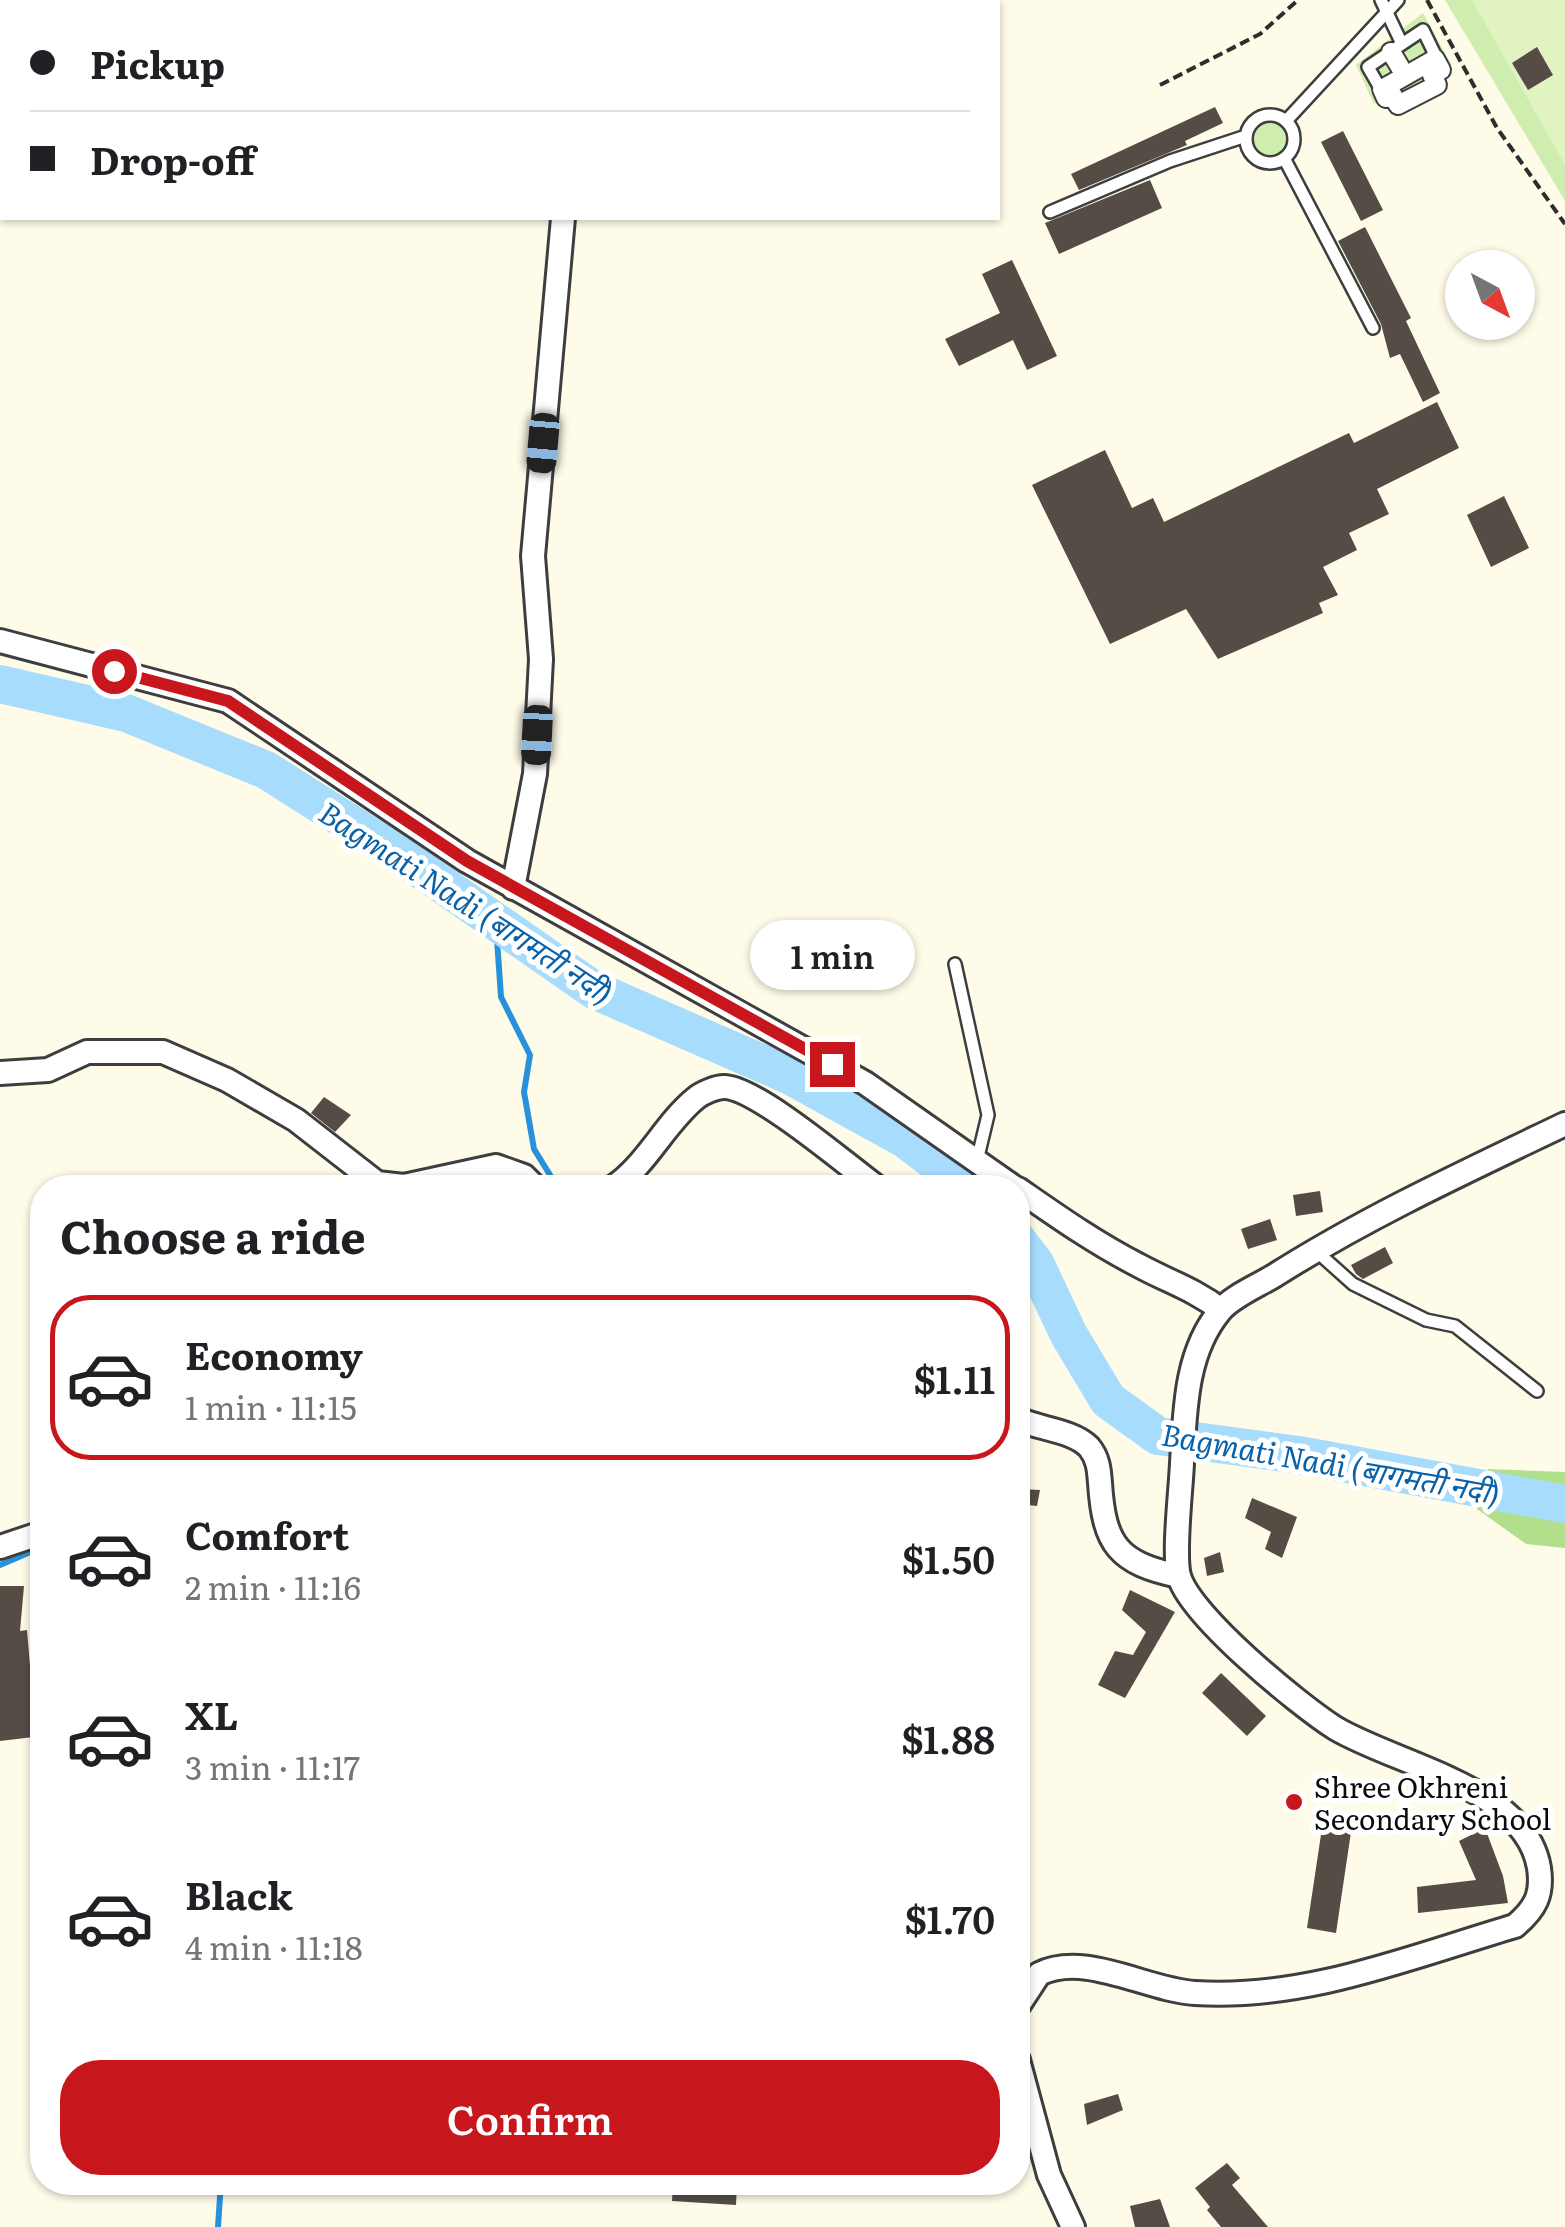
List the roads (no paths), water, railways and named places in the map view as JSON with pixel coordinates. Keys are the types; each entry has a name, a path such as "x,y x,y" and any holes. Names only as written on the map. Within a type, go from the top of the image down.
{"street":[{"path":"512,888 535,774 541,658 533,556 563,220"},
{"path":"0,641 228,701 512,888 865,1083 997,1175"},
{"path":"0,1073 48,1070 87,1052 163,1052 227,1080 296,1120 367,1175"},
{"path":"631,1175 698,1096 722,1086 744,1092 764,1104 860,1175"},
{"path":"1030,1988 1039,1974 1071,1966 1194,1993 1281,1992 1516,1926 1539,1899 1539,1865 1530,1838 1508,1814 1472,1790 1338,1729 1288,1696 1196,1606 1179,1576 1181,1483 1187,1390 1196,1357 1220,1310 1315,1250 1402,1202 1565,1124"},
{"path":"455,1175 496,1166 521,1175"},
{"path":"1030,1198 1140,1267 1196,1290 1220,1310"},
{"path":"1030,1424 1087,1445 1098,1462 1103,1522 1121,1552 1140,1568 1179,1576"},
{"path":"0,1548 30,1538"},
{"path":"1030,2105 1049,2176 1072,2227"}],"lane":[{"path":"1286,121 1384,4 1398,0"},
{"path":"1384,4 1398,54"},
{"path":"1423,30 1440,62 1381,94 1368,68 1398,54 1423,30"},
{"path":"1050,212 1170,161 1246,136 1258,118 1272,115 1286,121 1294,140 1284,158"},
{"path":"1246,136 1249,152 1262,162 1284,158"},
{"path":"1284,158 1373,328"},
{"path":"955,964 988,1115 977,1161"},
{"path":"1315,1250 1353,1284 1426,1320 1455,1326 1537,1391"}],"waterway":[{"name":"Bagmati Nadi (बागमती नदी)","path":"0,684 126,713 266,770 400,855 594,990 791,1076 905,1139 953,1175"},
{"path":"496,925 501,997 530,1055 524,1092 534,1149 550,1175"},
{"name":"Bagmati Nadi (बागमती नदी)","path":"1030,1257 1069,1335 1108,1400 1158,1436 1299,1455 1565,1504"},
{"path":"0,1565 30,1552"},
{"path":"218,2227 220,2195"}],"place":[{"name":"Shree Okhreni Secondary School","path":"1294,1802"}]}
